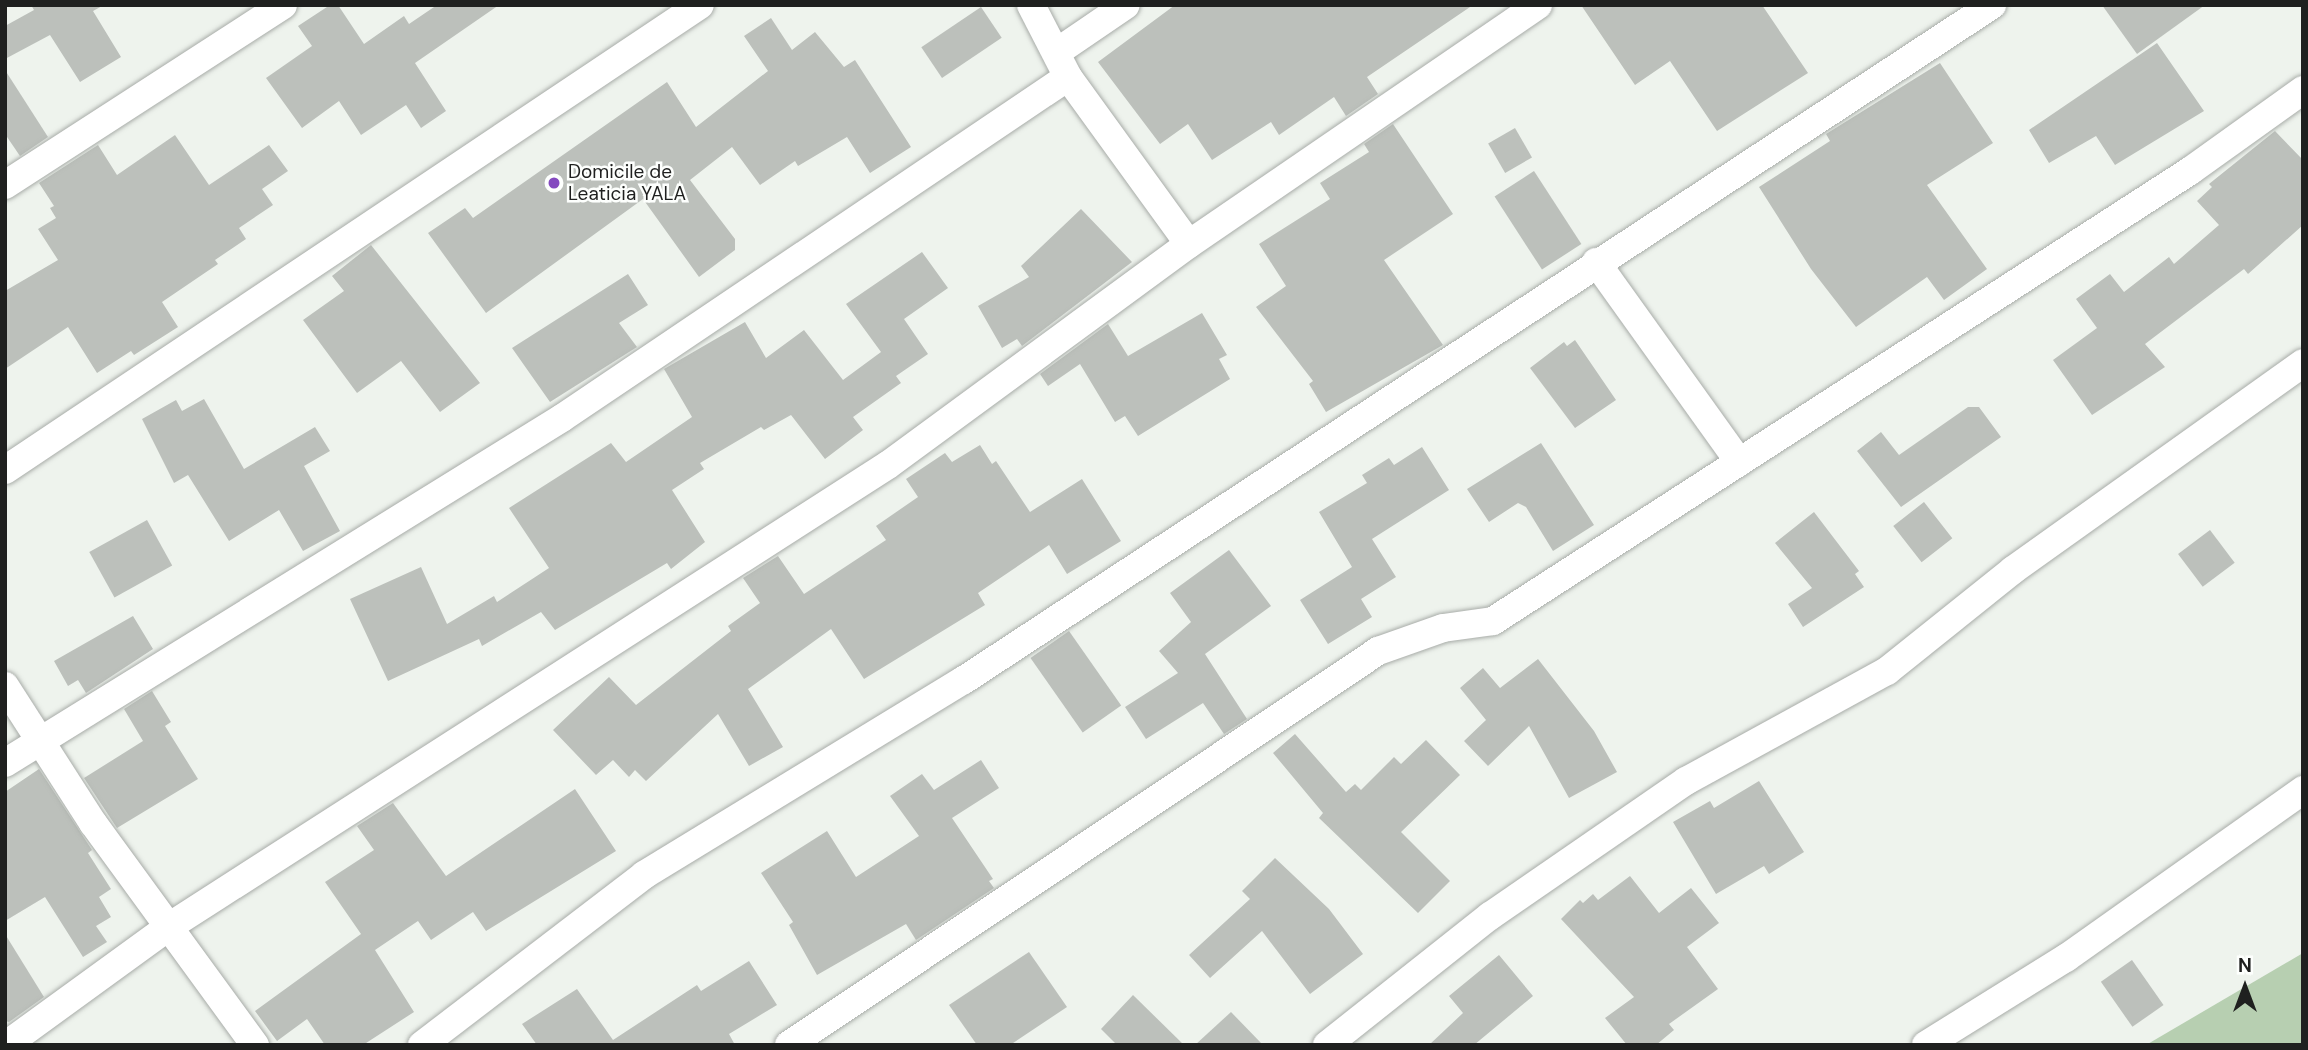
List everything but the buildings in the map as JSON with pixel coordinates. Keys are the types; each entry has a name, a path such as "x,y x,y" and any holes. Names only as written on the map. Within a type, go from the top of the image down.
{"street":[{"path":"5,185 283,5"},
{"path":"5,470 700,5"},
{"path":"1031,5 1063,65 1189,244"},
{"path":"5,763 562,418 1063,65 1126,5"},
{"path":"6,1045 167,928 888,465 1189,244 1538,5"},
{"path":"422,1045 644,876 964,680 1596,262 1992,5"},
{"path":"789,1045 1012,900 1378,650 1443,628 1493,621 2190,171 2303,90"},
{"path":"1596,262 1739,462"},
{"path":"1327,1045 1490,916 1686,781 1887,671 2013,570 2303,363"},
{"path":"5,686 43,741 93,823 167,928 255,1045"},
{"path":"1926,1045 2066,958 2303,790"}],"green space":[{"path":"2303,953 2303,1045 2146,1045"}],"place":[{"name":"Domicile de Leaticia YALA","path":"554,183"}]}
